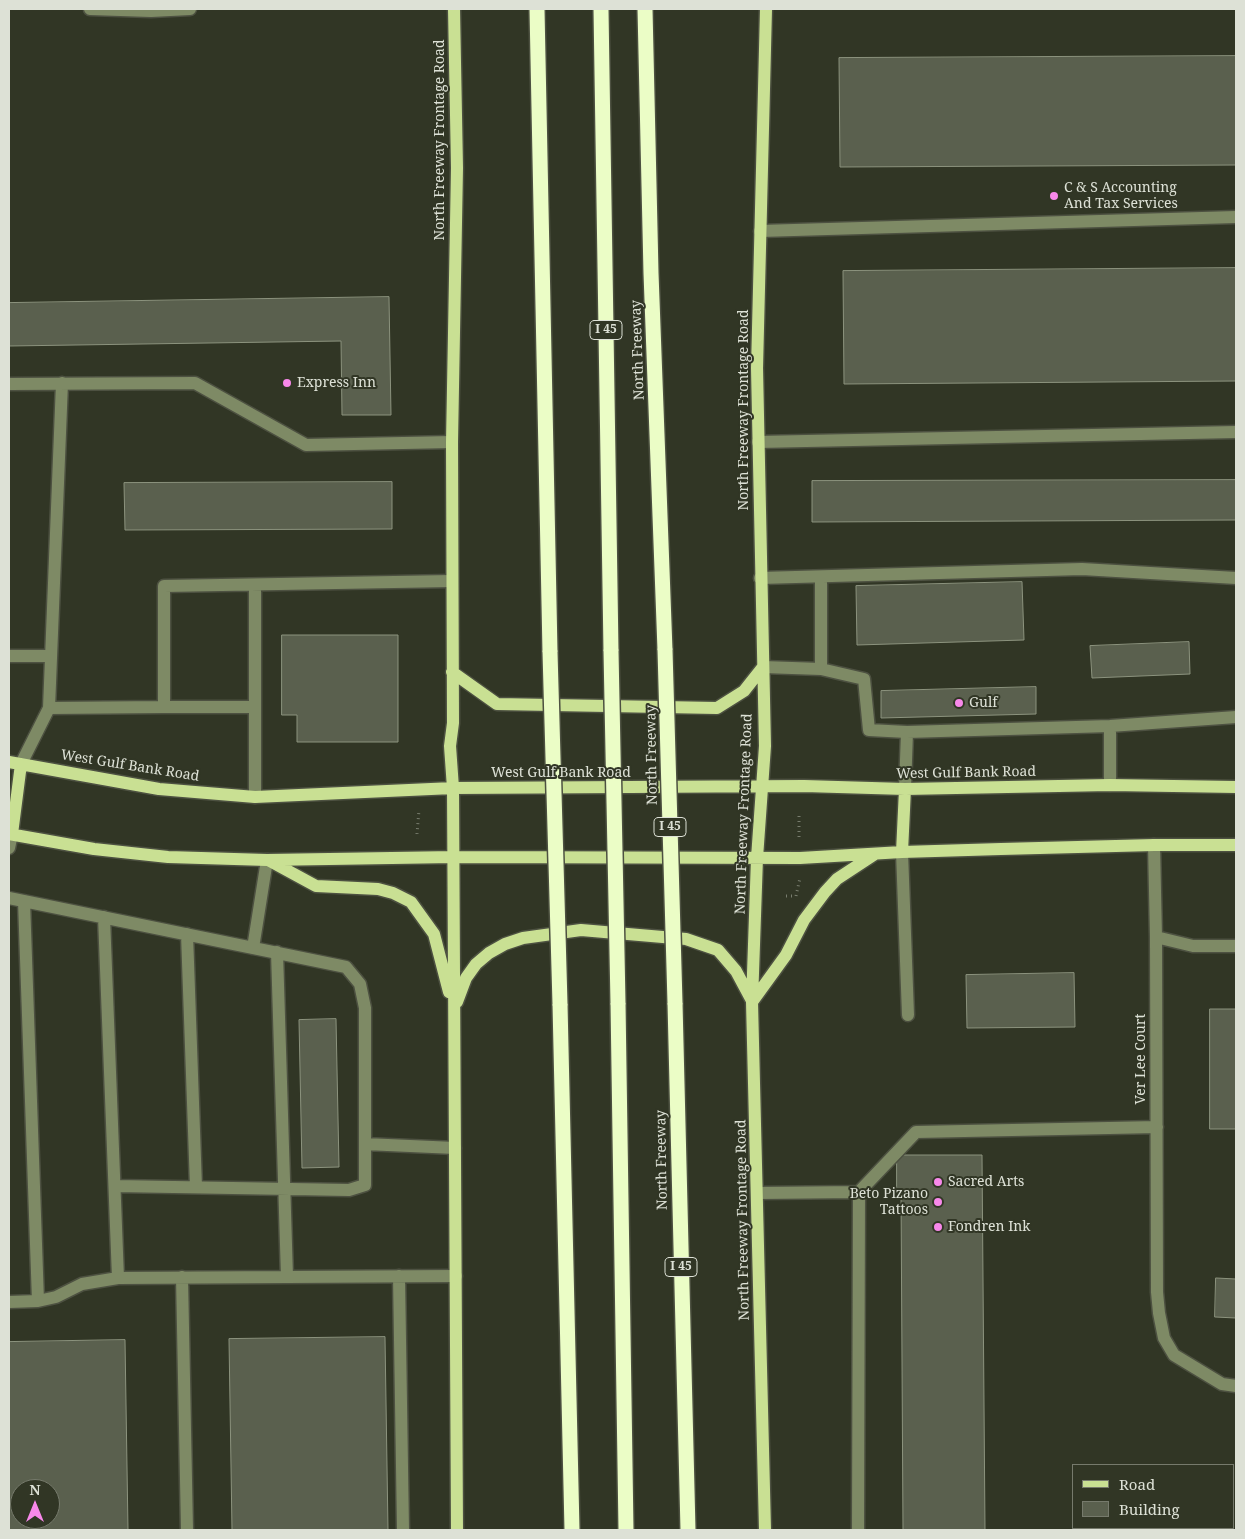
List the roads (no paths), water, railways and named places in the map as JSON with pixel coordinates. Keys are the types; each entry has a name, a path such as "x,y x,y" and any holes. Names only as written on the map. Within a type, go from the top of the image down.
{"highway":[{"path":"531,9 538,85"},
{"path":"537,9 550,652 572,1530"},
{"name":"I 45","path":"601,9 626,1530"},
{"name":"North Freeway","path":"645,9 651,273 665,650 688,1530"}],"main road":[{"name":"North Freeway Frontage Road","path":"454,9 457,168 452,442 453,723 450,746 454,857 458,1530"},
{"name":"North Freeway Frontage Road","path":"765,1530 752,1002 756,858 765,746 756,368 766,9"},
{"path":"452,672 497,704 717,708 744,691 763,667"},
{"path":"15,763 11,834 94,849 168,857 268,860 454,857 756,858 1154,845 1236,845"},
{"name":"West Gulf Bank Road","path":"15,763 159,789 255,797 453,788 804,786 905,789 1110,785 1236,787"},
{"path":"902,852 905,789"},
{"path":"454,1012 466,978 476,964 489,953 505,944 524,938 581,930 686,938 718,950 736,971 752,1002 786,955 804,920 825,892 837,879 875,854"},
{"path":"268,860 316,886 378,889 393,893 411,902 434,934 454,1012"}],"street":[{"path":"90,9 151,11 190,9"},
{"path":"760,231 1236,217"},
{"path":"9,384 196,382 306,445 452,442"},
{"path":"15,763 49,708 62,384"},
{"path":"758,442 1236,432"},
{"path":"760,578 1082,569 1236,578"},
{"path":"821,577 821,669"},
{"path":"164,707 164,586 452,581"},
{"path":"255,585 255,797"},
{"path":"9,656 52,656"},
{"path":"763,667 821,669 864,679 869,730 907,732 1110,726 1236,716"},
{"path":"49,708 255,707"},
{"path":"1110,726 1110,785"},
{"path":"905,789 907,732"},
{"path":"9,848 11,834"},
{"name":"Ver Lee Court","path":"1154,845 1157,1292 1160,1322 1164,1338 1174,1355 1222,1384 1236,1386"},
{"path":"902,852 908,1015"},
{"path":"253,948 268,860"},
{"path":"9,898 346,967 360,984 365,1008 365,1184 349,1190 115,1186"},
{"path":"24,901 38,1301"},
{"path":"104,918 118,1278"},
{"path":"187,934 196,1187"},
{"path":"1156,937 1193,946 1236,946"},
{"path":"277,952 287,1277"},
{"path":"858,1530 858,1192 916,1132 1156,1127"},
{"path":"365,1144 455,1148"},
{"path":"757,1193 858,1192"},
{"path":"399,1276 403,1530"},
{"path":"9,1302 38,1301 56,1297 82,1284 118,1278 456,1276"},
{"path":"182,1277 187,1530"}],"place":[{"name":"C & S Accounting And Tax Services","path":"1054,196"},
{"name":"Express Inn","path":"287,383"},
{"name":"Gulf","path":"959,703"},
{"name":"Sacred Arts","path":"938,1182"},
{"name":"Beto Pizano Tattoos","path":"938,1202"},
{"name":"Fondren Ink","path":"938,1227"}]}
